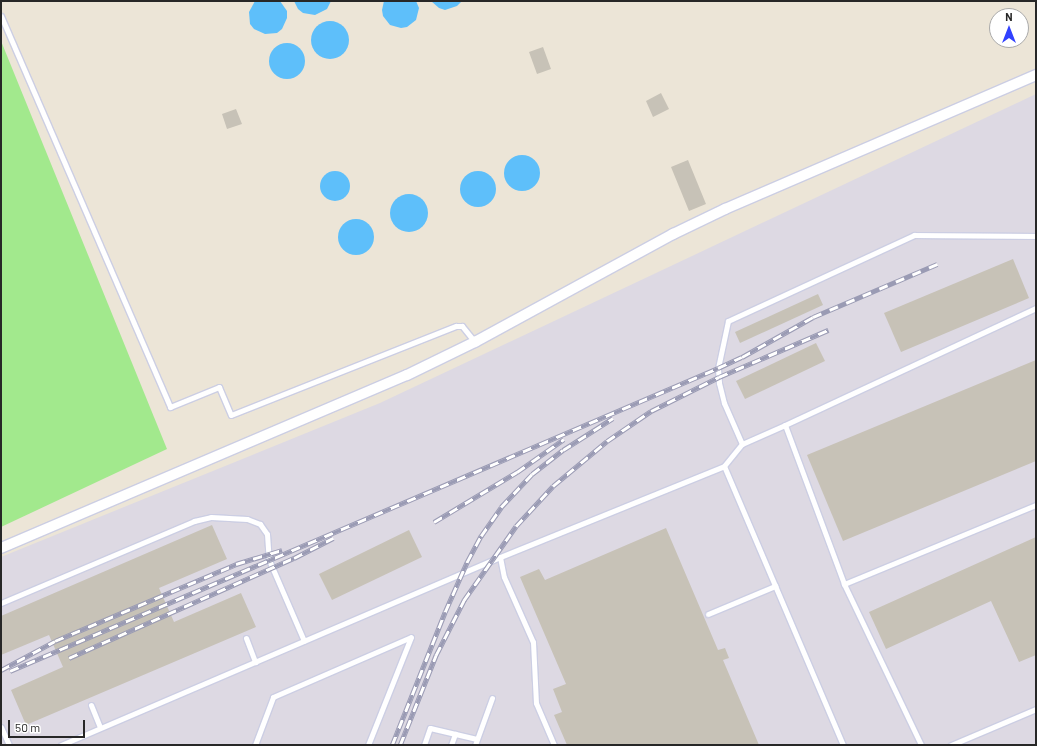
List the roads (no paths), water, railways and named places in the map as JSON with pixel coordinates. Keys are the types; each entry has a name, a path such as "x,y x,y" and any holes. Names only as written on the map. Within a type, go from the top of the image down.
{"street":[{"path":"1,548 407,375 475,342 673,234 719,212 1036,75"}],"lane":[{"path":"1,16 72,184 170,407 219,388 231,415 456,326 462,326 475,342"},
{"path":"742,444 724,403 719,383 718,368 728,321 914,236 1036,236"},
{"path":"61,745 500,557 724,466 742,444 1036,308"},
{"path":"785,425 844,584 921,745"},
{"path":"724,466 843,745"},
{"path":"844,584 1036,505"},
{"path":"1,603 194,521 211,517 247,518 260,524 267,534 270,560 304,641"},
{"path":"500,557 504,577 533,642 536,703 554,745"},
{"path":"708,614 775,586"},
{"path":"255,745 273,697 410,637 368,745"},
{"path":"246,638 255,662"},
{"path":"475,745 492,698"},
{"path":"91,705 100,727"},
{"path":"951,745 1036,709"},
{"path":"1,727 10,745"},
{"path":"424,745 430,728 477,739"},
{"path":"451,745 455,734"}],"water":[{"path":"255,1 280,1 287,11 287,18 282,29 277,33 265,34 254,29 250,24 249,12"},
{"path":"294,1 331,1 327,9 315,15 303,13 298,9"},
{"path":"384,1 416,1 419,8 416,20 407,27 401,28 390,25 383,16 382,10"},
{"path":"431,1 462,1 457,6 445,10 439,8"},
{"path":"326,21 334,21 344,26 348,33 348,47 344,54 334,59 326,59 316,54 314,51 311,44 311,36 316,26 319,24"},
{"path":"291,43 300,48 304,54 304,68 300,74 291,79 283,79 274,74 270,68 269,57 274,48 280,44"},
{"path":"526,155 535,160 539,166 539,180 535,186 526,191 518,191 509,186 505,180 504,169 509,160 515,156"},
{"path":"335,171 341,172 349,180 349,192 341,200 335,201 329,200 321,192 320,186 321,180 329,172"},
{"path":"482,171 491,176 495,182 495,196 491,202 482,207 474,207 465,202 461,196 460,185 465,176 471,172"},
{"path":"409,194 419,197 425,203 428,213 425,223 419,229 409,232 399,229 393,223 390,213 393,203 399,197"},
{"path":"360,219 369,224 373,230 373,244 369,250 360,255 352,255 343,250 339,244 338,233 343,224 349,220"}],"railway":[{"path":"10,671 718,368 742,357 813,317 937,264"},
{"path":"400,745 436,655 464,600 516,526 553,486 607,441 651,411 719,377 828,330"},
{"path":"392,745 445,612 467,562 481,536 501,507 532,474 563,450 613,418"},
{"path":"434,522 517,472 564,439"},
{"path":"69,658 294,558 333,538"},
{"path":"1,670 55,641 236,564 282,550"}]}
